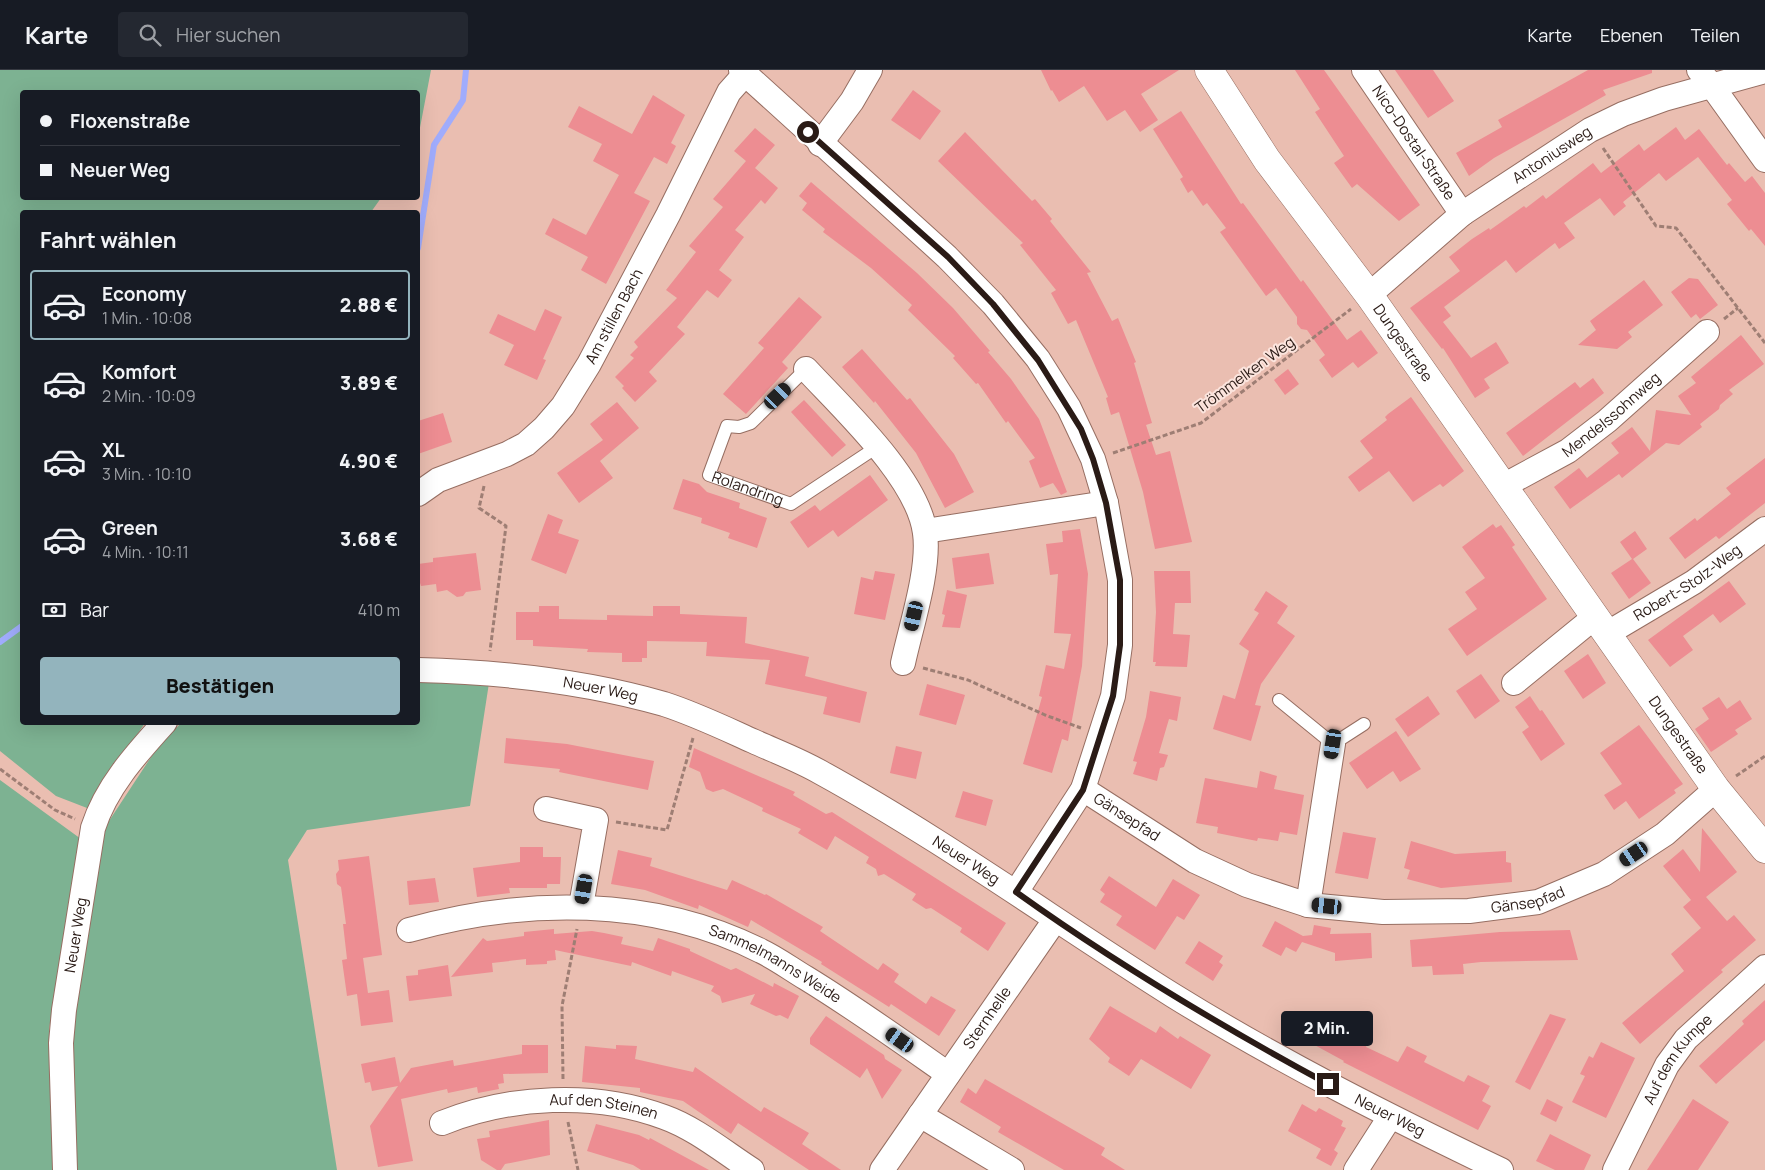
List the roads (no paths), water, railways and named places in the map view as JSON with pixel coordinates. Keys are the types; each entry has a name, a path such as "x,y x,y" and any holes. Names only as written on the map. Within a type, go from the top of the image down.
{"street":[{"path":"820,144 852,102 870,70"},
{"name":"Dungestraße","path":"1209,70 1267,160 1369,295 1505,485 1716,789 1765,849"},
{"name":"Nico-Dostal-Straße","path":"1364,70 1462,214"},
{"name":"Antoniusweg","path":"1369,295 1462,214 1590,130 1623,114 1664,99 1706,78 1765,71"},
{"path":"743,72 820,144 948,257 993,304 1038,360 1069,408 1093,459 1106,503 1120,580 1120,645 1113,696 1083,790 1016,892"},
{"name":"Am stillen Bach","path":"420,493 438,480 486,463 526,444 563,406 589,364 668,215 729,92 743,72"},
{"path":"1706,78 1765,160"},
{"name":"Mendelssohnweg","path":"1505,485 1568,451 1607,421 1707,332"},
{"name":"Rolandring","path":"806,369 877,447 904,483 913,499 925,531 925,563 903,663"},
{"path":"925,531 1106,503"},
{"name":"Robert-Stolz-Weg","path":"1602,625 1694,582 1765,529"},
{"path":"1514,683 1602,625"},
{"name":"Neuer Weg","path":"420,670 487,673 547,680 620,693 666,705 699,717 818,770 1016,892 1055,920 1178,998 1281,1058 1390,1117 1501,1170"},
{"name":"Neuer Weg","path":"66,1170 61,1042 64,1010 93,828 109,790 144,744 162,725"},
{"path":"1308,904 1333,744"},
{"name":"Gänsepfad","path":"1083,790 1195,861 1247,885 1308,904 1383,912 1469,910 1538,902 1604,874 1665,834 1716,789"},
{"path":"546,809 596,820 581,906"},
{"name":"Sammelmanns Weide","path":"409,930 448,919 505,909 581,906 626,910 670,919 710,930 761,951 852,1006 948,1074"},
{"name":"Sternhelle","path":"882,1170 1055,920"},
{"name":"Auf dem Kumpe","path":"1615,1170 1667,1065 1686,1039 1765,967"},
{"name":"Auf den Steinen","path":"442,1123 472,1110 564,1099 626,1105 666,1117 752,1170"},
{"path":"920,1115 1012,1170"},
{"path":"1356,1170 1390,1117"}],"lane":[{"name":"Rolandring","path":"806,369 751,423 727,426 709,475 791,504 877,447"},
{"path":"1279,700 1333,744 1364,724"}],"waterway":[{"path":"420,235 434,145 463,100 466,70"},
{"path":"0,642 20,627"}]}
